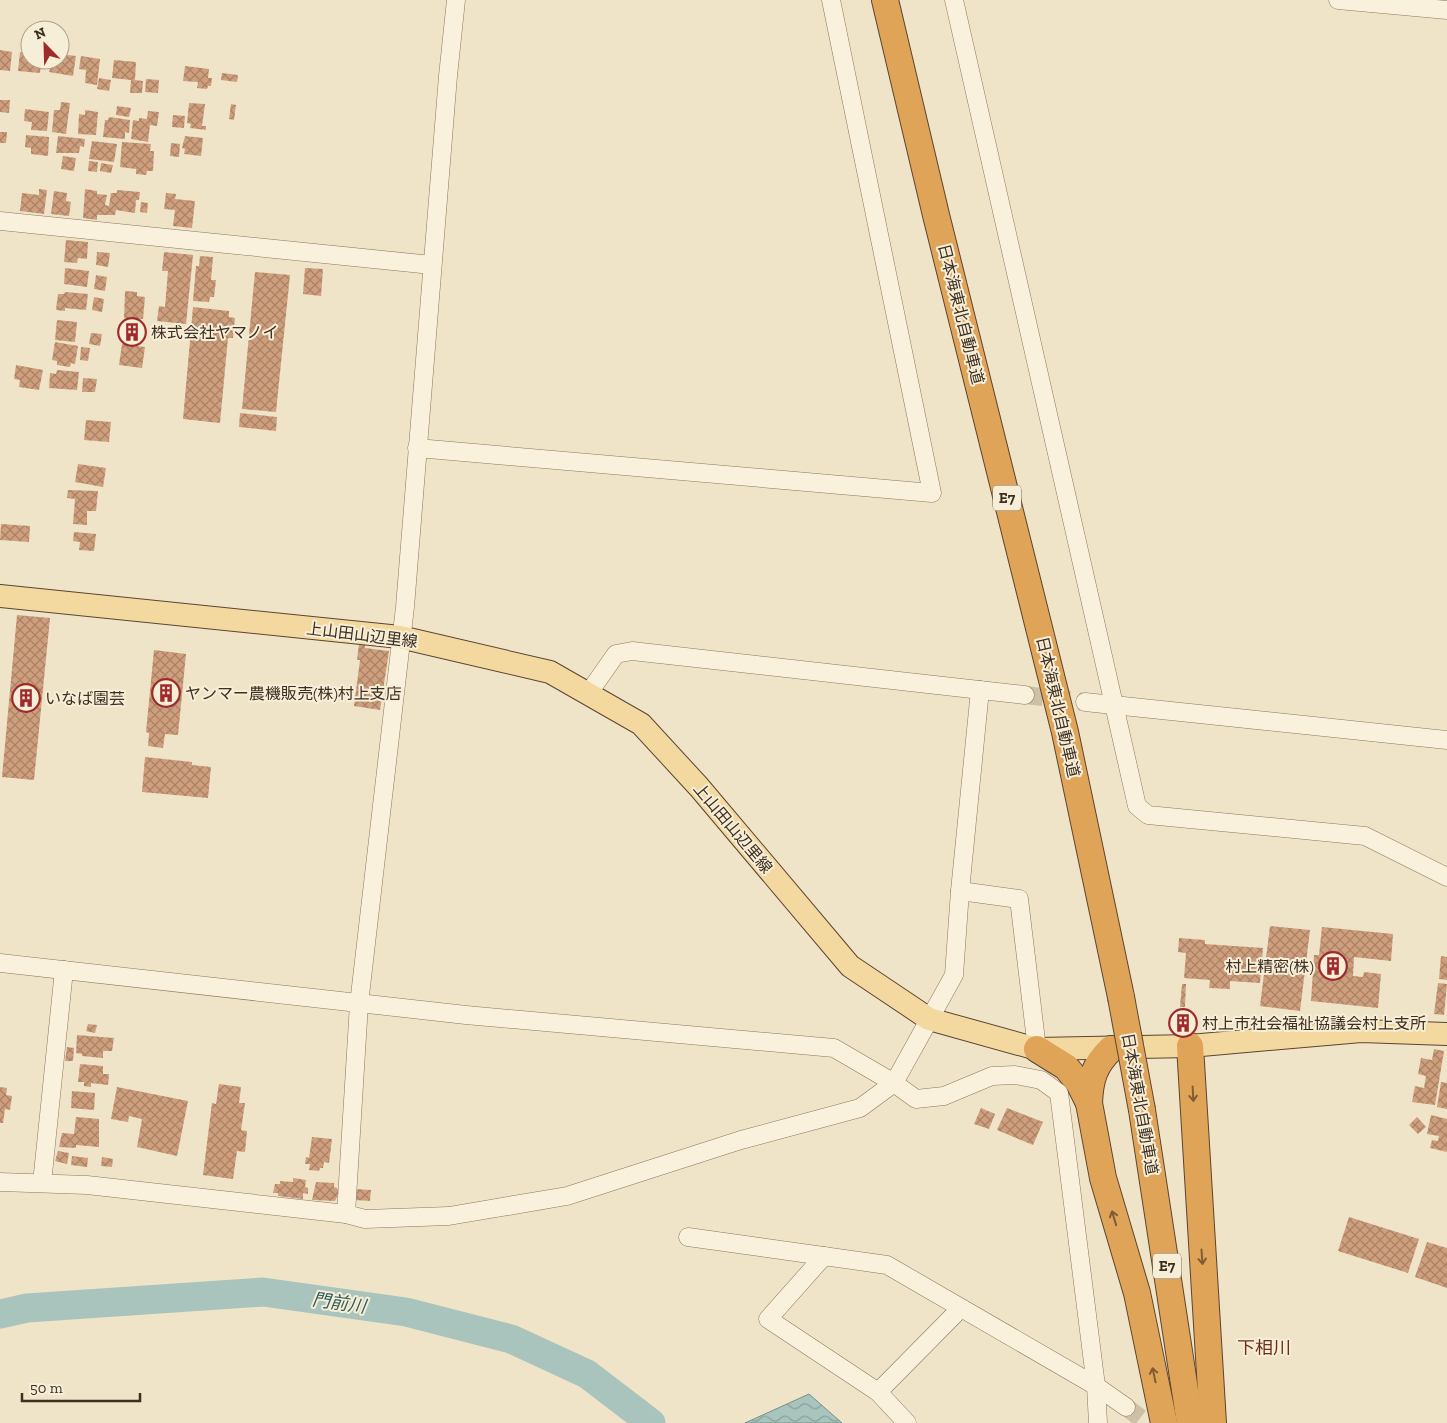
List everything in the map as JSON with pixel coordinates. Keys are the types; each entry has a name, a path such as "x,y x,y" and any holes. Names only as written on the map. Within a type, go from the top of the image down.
{"highway":[{"name":"日本海東北自動車道","path":"885,0 936,215 1065,732 1121,998 1142,1110 1190,1423"},
{"path":"1190,1046 1214,1423"},
{"path":"1038,1049 1066,1067 1079,1083 1089,1103"},
{"path":"1111,1049 1099,1061 1090,1080 1089,1103 1103,1178 1137,1293 1164,1423"}],"main road":[{"name":"上山田山辺里線","path":"0,596 400,637 550,672 641,724 699,787 850,966 929,1019 1038,1049 1190,1046 1361,1031 1447,1034"}],"street":[{"path":"346,1214 359,1004 400,637 456,0"},
{"path":"417,448 932,494 831,0"},
{"path":"954,0 1137,806 1148,815 1365,836 1447,877"},
{"path":"1338,0 1447,10"},
{"path":"0,221 432,265"},
{"path":"588,694 616,654 632,651 1025,695"},
{"path":"0,1182 87,1186 346,1214 365,1219 449,1216 567,1196 741,1140 860,1108 894,1082 954,975 960,891 980,690"},
{"path":"1085,702 1447,740"},
{"path":"960,891 1019,899 1038,1049"},
{"path":"0,963 359,1004 834,1048 894,1082 916,1099 944,1096 992,1076 1015,1075 1041,1080 1059,1094 1096,1386 1098,1423"},
{"path":"42,1183 64,970"},
{"path":"688,1237 887,1265 1096,1386 1126,1407"},
{"path":"824,1256 768,1319 878,1392 908,1423"},
{"path":"878,1392 961,1308"}],"water":[{"path":"809,1394 842,1423 745,1423"}],"building":[{"path":"0,50 12,52 10,71 0,70"},
{"path":"20,52 20,70 40,70 40,73 18,71"},
{"path":"70,55 76,56 73,76 49,72 50,70 70,70"},
{"path":"81,56 100,59 97,85 85,83 86,70 79,69"},
{"path":"114,60 136,62 135,80 143,81 142,93 130,93 131,80 112,78"},
{"path":"185,66 209,69 208,78 212,78 211,86 208,86 207,89 197,88 198,82 183,81"},
{"path":"222,73 238,75 237,82 221,80"},
{"path":"99,78 111,80 109,91 97,89"},
{"path":"146,79 159,80 158,93 145,92"},
{"path":"0,100 10,100 9,113 0,112"},
{"path":"61,102 70,103 66,134 52,132 54,110 60,110"},
{"path":"189,103 205,104 202,126 206,126 206,130 190,128 191,124 187,123"},
{"path":"231,104 236,105 234,120 229,119"},
{"path":"117,106 131,108 129,117 116,115"},
{"path":"25,109 49,112 47,131 31,130 32,122 24,121"},
{"path":"85,110 98,112 96,135 78,134 79,114 85,115"},
{"path":"148,111 159,112 157,126 150,125 148,142 131,139 133,120 139,121 139,118 147,119"},
{"path":"173,115 185,116 184,128 172,127"},
{"path":"109,117 130,120 129,133 125,132 125,139 103,137 105,120 108,120"},
{"path":"0,132 7,132 6,143 0,143"},
{"path":"26,135 49,137 48,156 31,154 31,148 25,147"},
{"path":"58,136 85,139 84,147 80,146 79,153 56,153"},
{"path":"185,136 203,138 201,156 184,154 185,149 182,148"},
{"path":"92,141 117,144 114,162 89,159"},
{"path":"122,142 151,144 150,151 154,151 153,171 147,171 146,175 136,174 136,169 120,167"},
{"path":"171,143 180,144 179,157 170,156"},
{"path":"63,156 76,158 74,171 61,169"},
{"path":"89,161 98,162 97,172 88,171"},
{"path":"101,163 113,165 111,173 100,171"},
{"path":"39,189 47,190 44,214 20,211 22,193 39,195"},
{"path":"85,189 97,191 97,194 107,195 105,205 109,206 111,193 117,193 117,190 140,192 139,200 136,200 135,213 116,210 115,215 97,215 97,220 83,218"},
{"path":"54,191 67,193 66,201 71,202 69,216 51,214"},
{"path":"166,193 176,194 175,199 195,201 192,228 173,226 175,210 164,209"},
{"path":"141,202 148,203 147,213 140,212"},
{"path":"66,240 88,242 87,259 78,258 77,263 64,262"},
{"path":"97,252 110,253 108,267 96,265"},
{"path":"164,252 193,255 186,324 157,321 159,306 165,307 168,271 162,271"},
{"path":"200,256 213,257 211,280 216,280 214,297 210,297 209,302 193,301 196,266 199,266"},
{"path":"65,268 89,271 87,287 64,284"},
{"path":"305,268 323,269 321,296 303,294"},
{"path":"255,272 290,275 276,412 242,409"},
{"path":"96,275 107,277 105,291 94,289"},
{"path":"125,291 137,292 137,296 145,297 143,319 124,318"},
{"path":"65,292 88,294 86,310 65,308 65,311 56,310 58,294 64,294"},
{"path":"94,297 104,299 102,312 92,310"},
{"path":"193,307 229,311 229,317 235,318 233,338 228,338 220,423 183,419"},
{"path":"57,320 77,322 75,342 55,340"},
{"name":"株式会社ヤマノイ","path":"124,323 142,324 141,341 123,340"},
{"path":"91,333 102,334 100,346 89,344"},
{"path":"55,342 78,346 75,364 71,363 70,367 57,365 57,361 52,360"},
{"path":"122,344 145,347 142,368 119,365"},
{"path":"81,347 90,348 88,361 80,360"},
{"path":"16,365 43,370 39,390 19,387 20,380 14,379"},
{"path":"57,370 79,372 77,390 49,388 50,373 56,374"},
{"path":"83,378 97,379 95,392 82,392"},
{"path":"240,413 277,417 276,431 239,427"},
{"path":"86,420 111,422 109,442 84,440"},
{"path":"78,464 106,468 103,487 75,482"},
{"path":"68,490 98,491 96,511 87,511 87,525 73,524 75,499 67,498"},
{"path":"1,524 30,526 29,542 0,540"},
{"path":"74,532 96,534 94,551 79,550 80,542 73,541"},
{"name":"いなば園芸","path":"17,615 50,618 34,780 2,777"},
{"path":"359,644 365,645 365,648 389,651 380,710 354,706 360,660 357,660"},
{"name":"ヤンマー農機販売(株)村上支店","path":"154,650 186,654 178,735 165,734 163,748 148,746 149,733 146,732"},
{"path":"145,757 192,762 192,765 211,767 208,798 142,792"},
{"path":"1270,926 1310,930 1300,1011 1260,1006"},
{"name":"村上精密(株)","path":"1322,927 1393,934 1391,961 1354,957 1353,976 1363,977 1364,972 1381,974 1378,1008 1311,1001 1314,955 1319,955"},
{"path":"1179,938 1205,940 1205,944 1263,948 1260,983 1230,981 1230,989 1209,988 1210,980 1184,978 1186,953 1178,952"},
{"path":"1441,956 1447,957 1447,980 1439,979"},
{"path":"1438,983 1447,984 1444,1015 1434,1014"},
{"path":"1182,984 1186,984 1185,1007 1180,1007"},
{"name":"村上市社会福祉協議会村上支所","path":"1181,1009 1185,1010 1185,1016 1189,1016 1189,1031 1177,1031 1177,1014 1181,1015"},
{"path":"88,1024 97,1025 95,1033 86,1031"},
{"path":"77,1035 114,1038 112,1051 103,1051 103,1058 82,1056 82,1054 76,1053"},
{"path":"67,1047 74,1048 73,1061 65,1061"},
{"path":"1434,1049 1444,1051 1435,1105 1412,1102 1415,1086 1424,1088 1426,1076 1418,1074 1421,1058 1432,1060"},
{"path":"80,1064 103,1066 103,1074 109,1074 108,1085 91,1083 91,1087 84,1086 84,1082 78,1082"},
{"path":"1441,1082 1447,1083 1447,1109 1437,1107"},
{"path":"219,1084 241,1087 239,1103 245,1103 241,1130 247,1131 245,1152 237,1151 233,1179 203,1175 212,1103 216,1104"},
{"path":"0,1087 7,1088 6,1095 12,1096 10,1110 5,1109 3,1123 0,1123"},
{"path":"117,1087 188,1101 177,1156 137,1147 142,1119 129,1116 128,1122 111,1119"},
{"path":"72,1091 95,1093 94,1110 71,1108"},
{"path":"981,1108 995,1114 989,1129 974,1124"},
{"path":"1007,1108 1043,1122 1033,1145 997,1130"},
{"path":"1431,1115 1447,1119 1447,1152 1430,1148 1432,1140 1438,1141 1439,1136 1427,1134"},
{"path":"76,1117 99,1119 99,1147 76,1145 76,1148 59,1147 62,1133 74,1134"},
{"path":"1417,1117 1426,1127 1418,1134 1409,1125"},
{"path":"312,1137 332,1139 329,1163 324,1162 323,1168 320,1168 319,1171 309,1170 310,1164 305,1164 306,1157 309,1158"},
{"path":"58,1151 69,1153 67,1164 55,1161"},
{"path":"72,1156 88,1158 87,1167 71,1165"},
{"path":"102,1157 113,1159 112,1167 101,1166"},
{"path":"293,1178 306,1180 305,1187 308,1188 308,1194 303,1193 303,1199 278,1196 278,1193 273,1193 275,1184 280,1184 280,1181 293,1182"},
{"path":"316,1182 334,1183 334,1187 339,1192 335,1201 312,1200"},
{"path":"356,1189 371,1190 370,1201 355,1200"},
{"path":"1349,1217 1419,1239 1408,1273 1338,1251"},
{"path":"1427,1242 1447,1248 1447,1288 1415,1277"}],"waterway":[{"name":"門前川","path":"0,1314 27,1308 263,1292 406,1312 511,1339 587,1374 651,1423"}],"tunnel":[{"path":"1025,695 1085,702"},
{"path":"1126,1407 1147,1423"}],"place":[{"name":"株式会社ヤマノイ","path":"132,332"},
{"name":"ヤンマー農機販売(株)村上支店","path":"166,693"},
{"name":"いなば園芸","path":"26,698"},
{"name":"村上精密(株)","path":"1333,966"},
{"name":"村上市社会福祉協議会村上支所","path":"1183,1023"}],"district":[{"name":"下相川","path":"1264,1348"}]}
